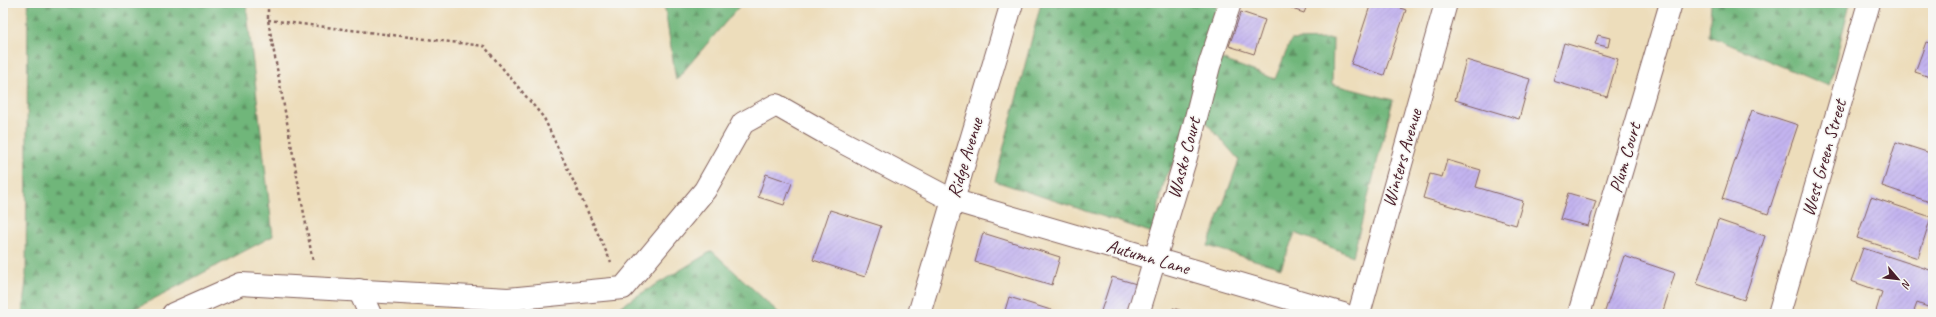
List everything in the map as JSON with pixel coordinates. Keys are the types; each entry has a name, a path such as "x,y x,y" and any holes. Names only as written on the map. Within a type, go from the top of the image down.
{"street":[{"name":"Ridge Avenue","path":"919,314 1012,3"},
{"name":"Wasko Court","path":"1138,314 1186,157 1209,66 1230,3"},
{"name":"Winters Avenue","path":"1359,314 1446,3"},
{"name":"Plum Court","path":"1579,314 1671,3"},
{"name":"West Green Street","path":"1779,314 1869,3"},
{"name":"Autumn Lane","path":"623,288 705,190 743,124 776,105 827,134 952,200 1343,314"},
{"path":"173,314 240,284 508,299 623,288"},
{"path":"359,290 370,314"}],"path":[{"path":"268,3 268,20 318,288"},
{"path":"268,20 484,46 544,118 623,288"}],"green space":[{"path":"28,3 246,3 273,236 125,314 22,314 26,281"},
{"path":"664,3 742,3 676,80"},
{"path":"1041,3 1218,3 1202,52 1275,79 1291,40 1333,39 1332,84 1393,100 1353,256 1295,233 1281,268 1208,246 1239,160 1202,118 1165,177 1153,233 995,181"},
{"path":"1711,3 1850,3 1829,86 1709,36"},
{"path":"712,251 780,314 607,314"}],"building":[{"path":"1294,3 1308,3 1304,13 1292,9"},
{"path":"1371,3 1386,3 1406,10 1384,75 1351,64"},
{"path":"1241,12 1265,20 1254,54 1229,46"},
{"path":"1598,35 1610,38 1608,47 1595,44"},
{"path":"1926,42 1933,44 1933,78 1915,72"},
{"path":"1564,43 1618,59 1607,97 1553,81"},
{"path":"1466,60 1530,79 1519,119 1455,100"},
{"path":"1752,110 1798,125 1768,214 1722,199"},
{"path":"1896,142 1933,154 1933,203 1882,186"},
{"path":"1447,160 1481,170 1476,187 1523,201 1516,225 1423,198 1430,174 1442,177"},
{"path":"766,174 792,183 784,205 758,197"},
{"path":"1568,193 1596,201 1588,226 1560,219"},
{"path":"1871,197 1931,217 1918,258 1857,238"},
{"path":"830,210 881,226 865,277 813,260"},
{"path":"1718,220 1765,236 1744,300 1697,284"},
{"path":"983,233 1060,257 1052,285 975,262"},
{"path":"1863,248 1933,271 1933,309 1917,303 1913,314 1875,314 1882,292 1851,281"},
{"path":"1624,256 1675,273 1662,314 1604,314"},
{"path":"1112,277 1140,285 1132,314 1111,314 1101,311"},
{"path":"1009,297 1054,311 1053,314 1004,314"},
{"path":"1173,308 1192,314 1172,314"}]}
